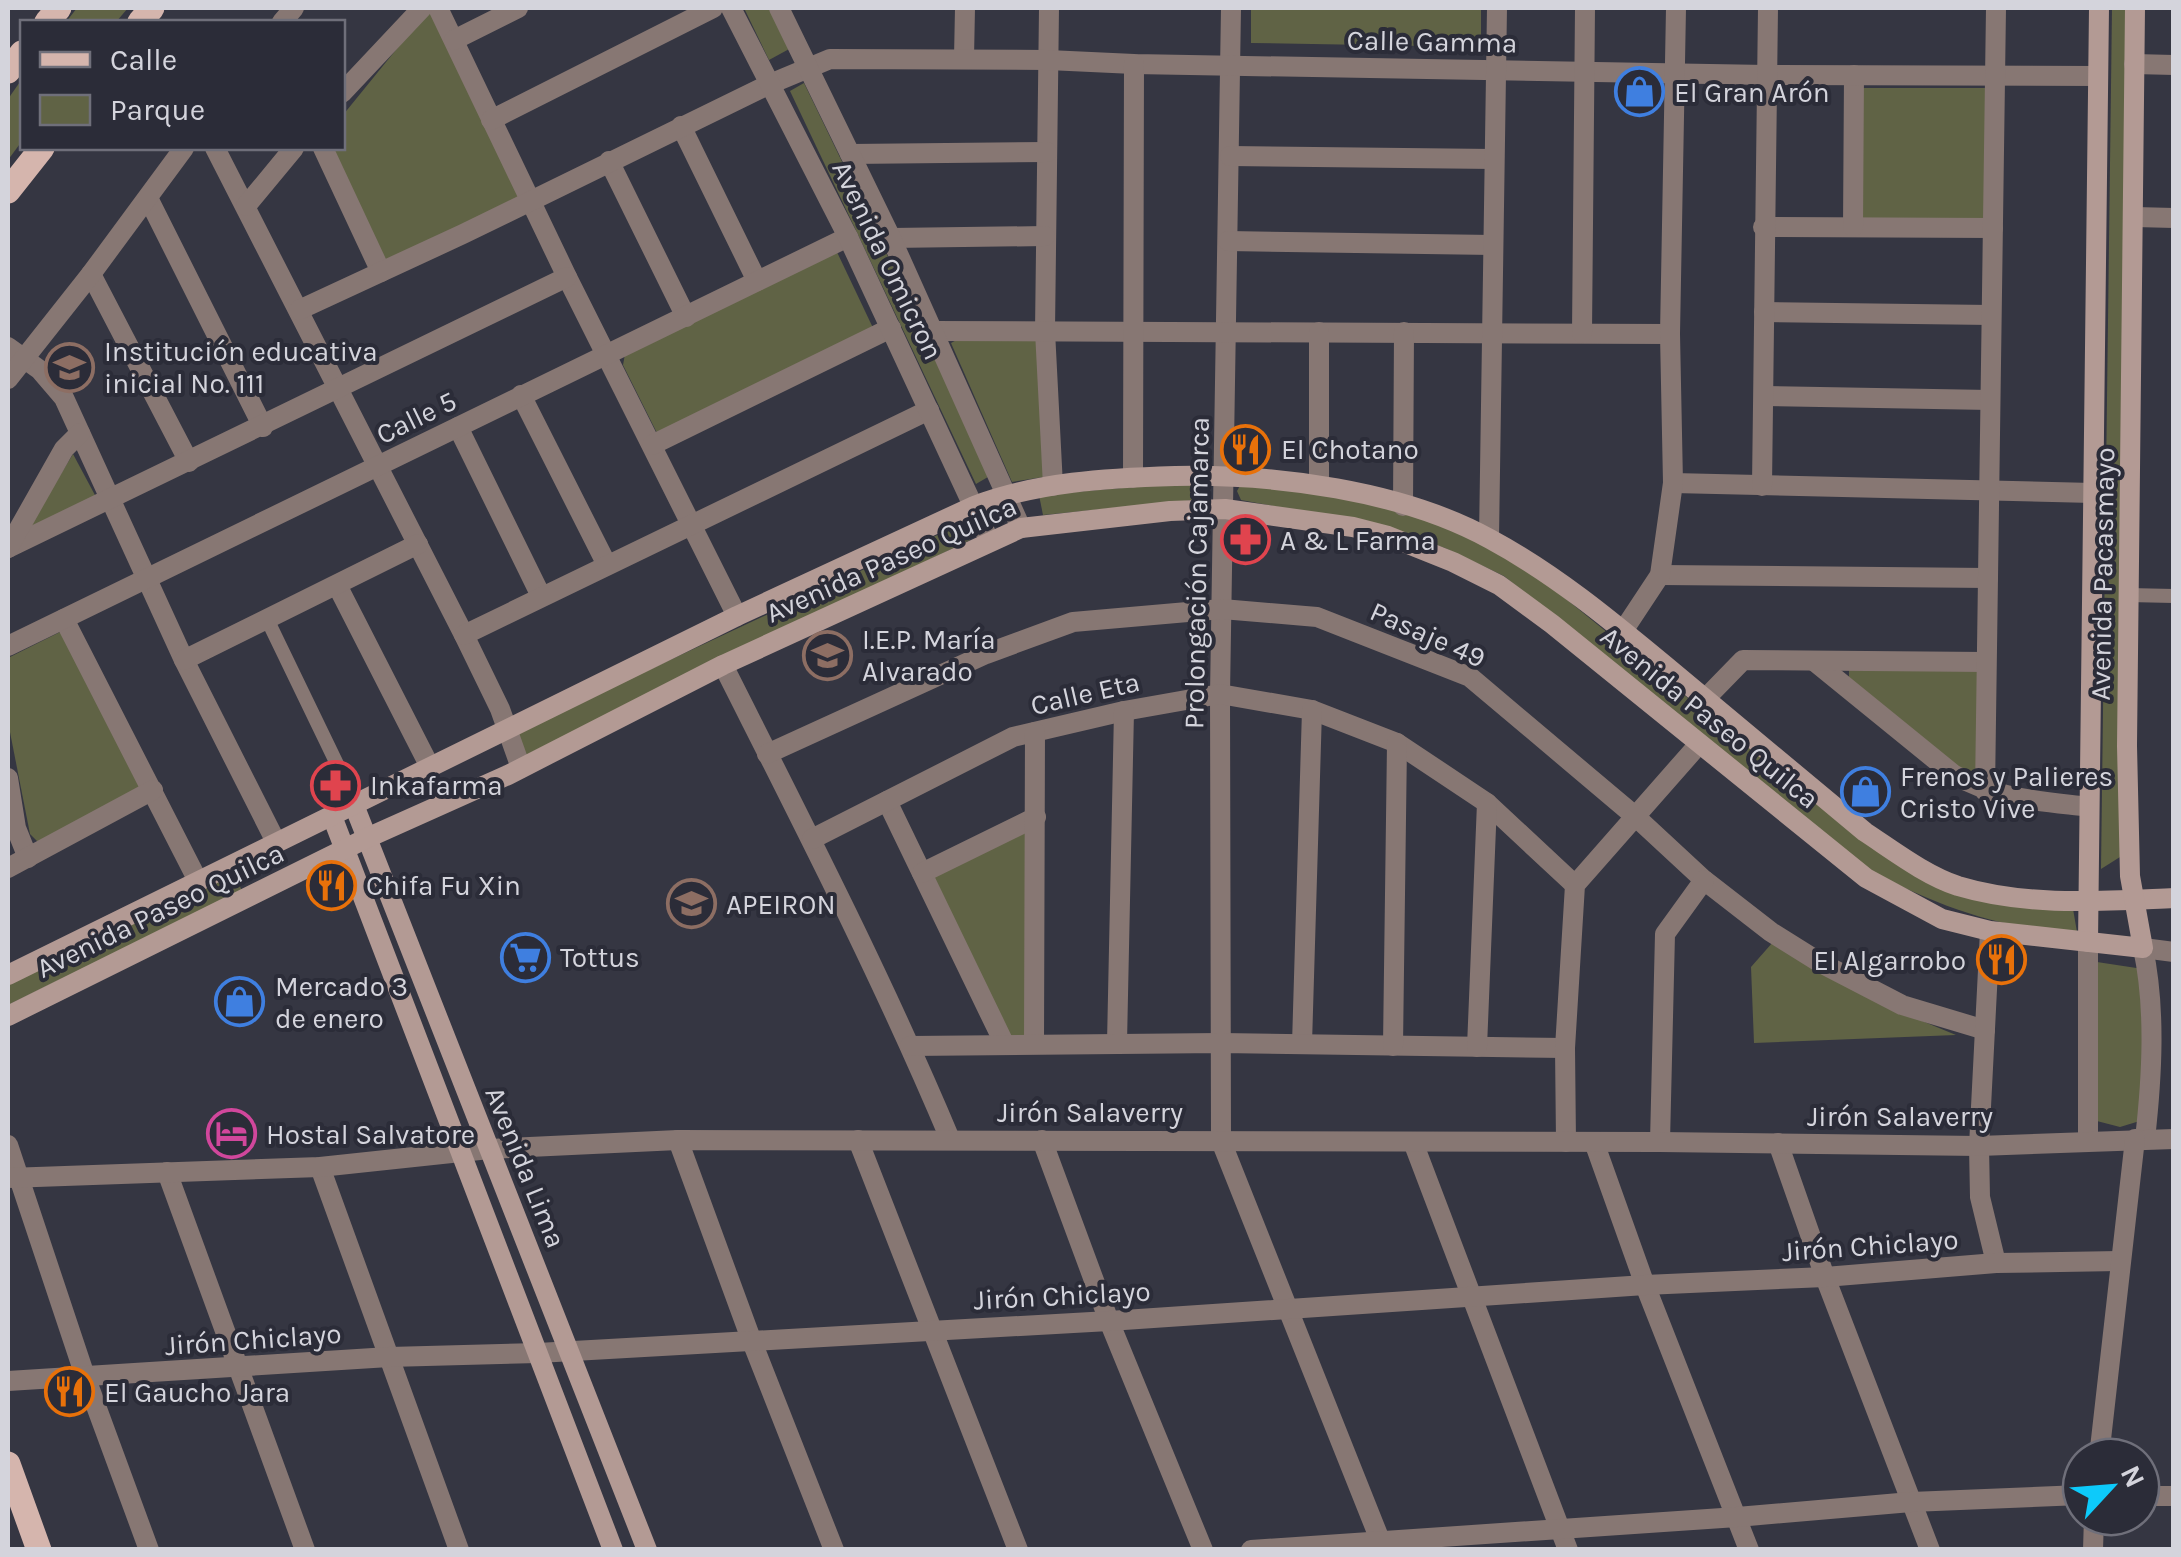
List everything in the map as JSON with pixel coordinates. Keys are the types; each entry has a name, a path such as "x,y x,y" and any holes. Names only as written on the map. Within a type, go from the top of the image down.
{"main road":[{"name":"Avenida Pacasmayo","path":"2088,942 2099,8"},
{"name":"Avenida Pacasmayo","path":"2136,8 2134,64 2155,217 2128,595 2130,876 2143,948"},
{"path":"8,191 40,150"},
{"name":"Avenida Paseo Quilca","path":"8,975 332,816 353,799 430,767 737,616 974,506 1008,493 1133,478 1226,475 1319,485 1449,520 1489,538 1564,584 1865,832 1908,860 1956,885 2046,900 2174,898"},
{"name":"Avenida Paseo Quilca","path":"8,1016 367,838 521,768 723,665 989,540 1021,528 1136,514 1225,509 1353,527 1388,536 1499,586 1552,624 1866,878 1942,919 1990,931 2143,948"},
{"name":"Avenida Lima","path":"353,799 647,1550"},
{"name":"Avenida Lima","path":"332,816 614,1550"},
{"path":"8,1464 40,1550"}],"street":[{"path":"345,89 422,8"},
{"path":"438,8 567,278 737,616"},
{"path":"454,40 518,8"},
{"path":"491,120 714,8"},
{"name":"Avenida Omicron","path":"731,8 848,237 989,540"},
{"name":"Avenida Omicron","path":"779,8 891,238 1021,528"},
{"path":"964,58 965,8"},
{"path":"1049,8 1045,331 1053,486"},
{"name":"Prolongación Cajamarca","path":"1221,1140 1220,694 1232,8"},
{"path":"1489,538 1497,8"},
{"path":"1582,333 1585,8"},
{"path":"1624,631 1660,575 1673,483 1670,334 1676,8"},
{"path":"1762,486 1768,8"},
{"path":"1984,791 1996,8"},
{"name":"Calle Gamma","path":"299,310 830,58 1767,75 2098,76"},
{"path":"1133,478 1134,64"},
{"path":"2134,64 2174,65"},
{"path":"1854,75 1854,228"},
{"path":"680,126 757,281"},
{"path":"8,379 16,351 92,274 183,150"},
{"path":"216,150 464,635 521,768"},
{"path":"246,206 292,150"},
{"path":"324,150 381,272"},
{"path":"850,154 1047,152"},
{"path":"1230,156 1494,159"},
{"path":"610,161 686,317"},
{"path":"148,198 263,426"},
{"path":"1763,227 1992,228"},
{"path":"891,238 1045,236"},
{"name":"Calle 5","path":"8,646 848,237"},
{"path":"1228,241 1493,245"},
{"path":"92,274 189,462"},
{"path":"8,548 567,278"},
{"path":"1764,312 1992,314"},
{"path":"652,445 891,328"},
{"path":"933,330 1670,334"},
{"path":"1319,332 1319,485"},
{"path":"1403,506 1404,332"},
{"path":"16,351 57,388 184,660 276,842"},
{"path":"521,395 607,565"},
{"path":"1764,396 1990,400"},
{"path":"464,635 929,410"},
{"path":"458,428 540,596"},
{"path":"8,548 64,449 80,433"},
{"path":"1673,483 2093,492"},
{"path":"184,660 418,544"},
{"path":"1660,575 1988,578"},
{"path":"337,585 430,767"},
{"path":"2128,595 2174,596"},
{"name":"Pasaje 49","path":"767,754 986,654 1073,622 1222,609 1317,617 1470,677 1636,816 1704,880 1771,932 1864,988 1902,1005 1985,1030"},
{"path":"64,619 198,881"},
{"path":"266,619 353,799"},
{"path":"1706,699 1742,660 1986,662"},
{"path":"1814,661 1953,774 1984,791 2089,807"},
{"path":"723,665 812,839 950,1139"},
{"name":"Calle Eta","path":"812,839 1013,738 1124,711 1220,694 1312,710 1397,744 1486,803 1574,884"},
{"path":"1302,1044 1312,710"},
{"path":"1117,1043 1124,711"},
{"path":"1034,1043 1036,732"},
{"path":"1392,1046 1397,744"},
{"path":"1566,1142 1565,1048 1574,884 1699,744"},
{"path":"8,778 16,828 28,858"},
{"path":"8,868 153,790"},
{"path":"887,801 1004,1043"},
{"path":"1476,1047 1486,803"},
{"path":"922,874 1036,817"},
{"path":"1660,1142 1665,934 1704,880"},
{"path":"1990,931 1979,1146 1980,1197 1996,1263"},
{"name":"Avenida Pacasmayo","path":"2088,942 2088,1140"},
{"name":"Avenida Paseo Quilca","path":"2143,948 2174,952"},
{"name":"Avenida Pacasmayo","path":"2101,1437 2120,1261 2150,1098 2148,976 2143,948"},
{"path":"910,1046 1221,1043 1565,1048"},
{"path":"2150,1098 2174,1098"},
{"name":"Jirón Salaverry","path":"14,1178 320,1167 489,1148 678,1140 1979,1146 2174,1139"},
{"path":"678,1140 834,1550"},
{"path":"858,1140 1018,1550"},
{"path":"1042,1140 1109,1322 1203,1550"},
{"path":"1221,1140 1382,1544"},
{"path":"1413,1142 1568,1550"},
{"path":"1594,1142 1645,1286 1749,1550"},
{"path":"1778,1143 1930,1550"},
{"path":"8,1145 14,1178 149,1550"},
{"path":"320,1167 459,1550"},
{"path":"167,1172 305,1550"},
{"name":"Jirón Chiclayo","path":"8,1381 389,1357 538,1353 1109,1322 1996,1263 2120,1261"},
{"path":"1251,1550 1382,1544 1912,1502 2061,1496"}],"green space":[{"path":"77,8 128,8 118,20 68,20"},
{"path":"430,8 525,194 387,264 334,150 345,150 345,113"},
{"path":"744,8 771,8 791,48 769,60"},
{"path":"1251,8 1481,8 1481,47 1251,43"},
{"path":"2112,8 2129,8 2120,857 2101,869"},
{"path":"20,82 20,144 8,160 8,99"},
{"path":"804,83 993,474 976,484 790,91"},
{"path":"1860,88 1988,88 1986,224 1857,225"},
{"path":"836,250 874,330 658,435 623,365 625,354"},
{"path":"964,336 1044,337 1050,476 1012,482 951,343"},
{"path":"73,454 96,497 28,528"},
{"path":"1205,481 1205,499 1043,515 1039,495"},
{"path":"1241,484 1367,503 1416,515 1471,536 1555,590 1865,842 1918,876 2073,909 2077,932 2021,926 1967,913 1865,868 1504,576 1445,548 1385,527 1241,500 1237,491"},
{"path":"961,524 970,540 524,756 518,731"},
{"path":"62,631 145,789 38,842 30,834 8,722 8,658"},
{"path":"1849,667 1977,669 1977,770 1968,773 1957,769 1849,679"},
{"path":"1031,829 1027,1036 1011,1038 933,875"},
{"path":"234,873 242,891 8,1005 8,983"},
{"path":"1773,942 1862,994 1956,1035 1754,1043 1751,967"},
{"path":"2097,962 2143,969 2143,1120 2120,1127 2093,1120"}],"place":[{"name":"El Gran Arón","path":"1639,92"},
{"name":"Institución educativa inicial No. 111","path":"69,367"},
{"name":"El Chotano","path":"1246,449"},
{"name":"A & L Farma","path":"1245,540"},
{"name":"I.E.P. María Alvarado","path":"827,655"},
{"name":"Inkafarma","path":"335,785"},
{"name":"Frenos y Palieres Cristo Vive","path":"1865,792"},
{"name":"Chifa Fu Xin","path":"331,885"},
{"name":"APEIRON","path":"691,904"},
{"name":"Tottus","path":"525,957"},
{"name":"El Algarrobo","path":"2001,960"},
{"name":"Mercado 3 de enero","path":"240,1002"},
{"name":"Hostal Salvatore","path":"231,1134"},
{"name":"El Gaucho Jara","path":"69,1392"}]}
